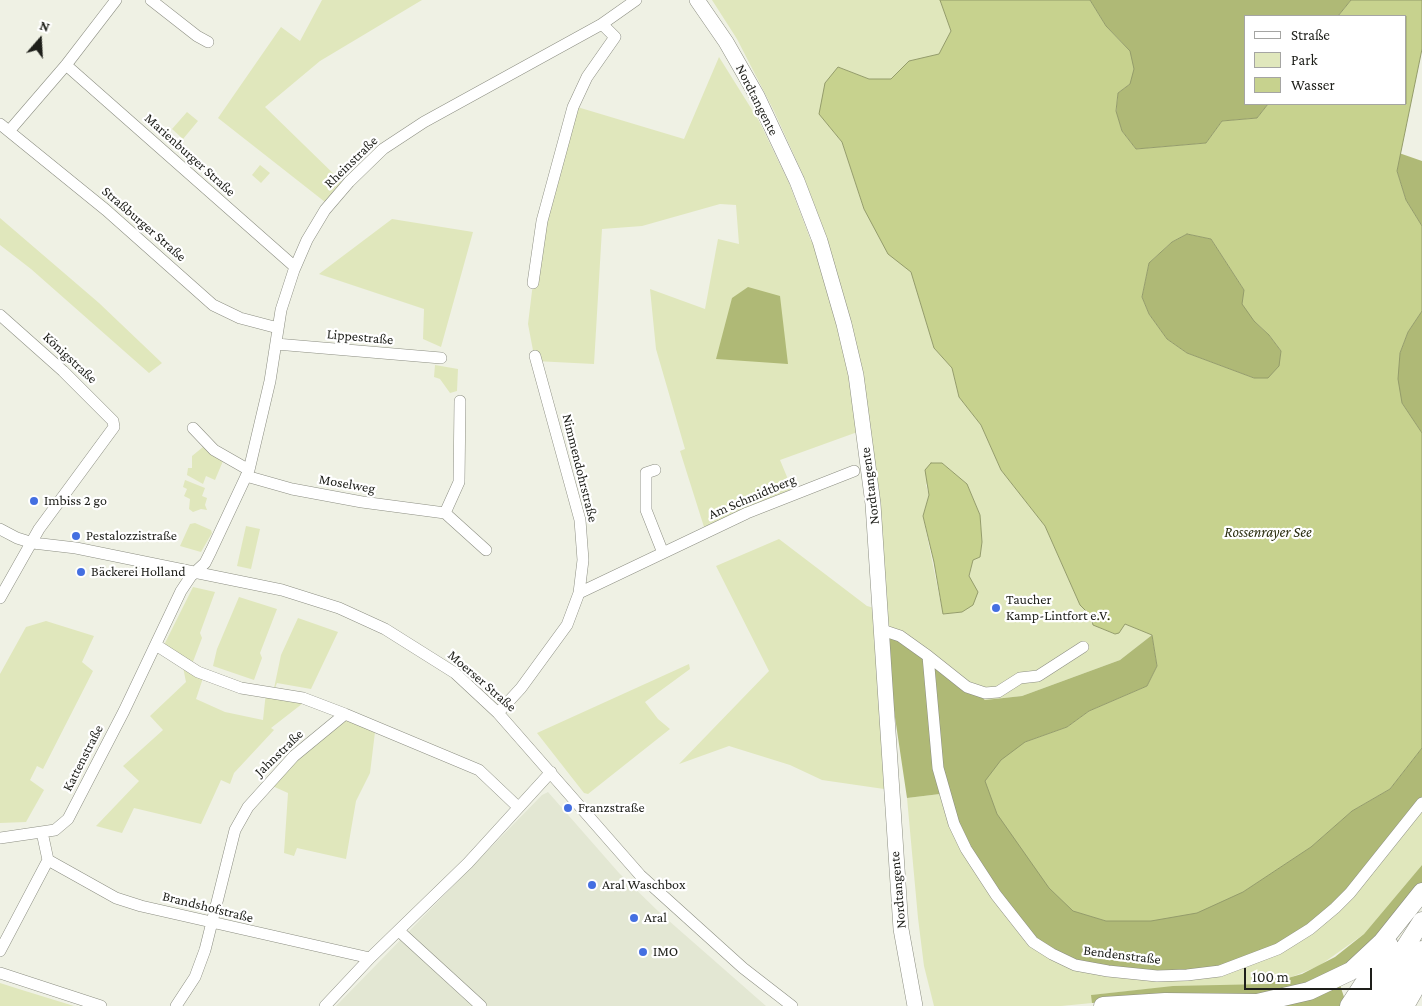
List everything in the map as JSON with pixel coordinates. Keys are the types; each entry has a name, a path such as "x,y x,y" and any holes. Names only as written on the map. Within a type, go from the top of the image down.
{"highway":[{"path":"1103,1006 1164,1002 1256,1003 1308,991 1351,971 1382,942 1422,892"},
{"path":"1349,1006 1422,897"},
{"path":"1367,1006 1422,921"},
{"path":"1386,1006 1422,950"},
{"path":"1405,1006 1422,976"}],"main road":[{"name":"Nordtangente","path":"697,0 726,42 757,96 797,181 820,241 844,324 856,375 873,504 896,883 903,947 915,1006"}],"street":[{"path":"151,0 197,36 208,42"},
{"name":"Rheinstraße","path":"198,572 211,552 247,473 269,386 281,310 295,267 325,210 349,182 383,149 424,122 602,24 636,0"},
{"path":"10,130 66,65 111,2"},
{"path":"533,283 542,221 573,107 587,78 615,36 602,24"},
{"name":"Marienburger Straße","path":"66,65 295,267"},
{"name":"Straßburger Straße","path":"0,124 10,130 106,210 213,305 240,318 278,328"},
{"name":"Königstraße","path":"0,315 69,377 113,421 114,427 39,529 33,543"},
{"name":"Lippestraße","path":"276,344 441,358"},
{"name":"Nimmendohrstraße","path":"498,713 522,688 567,625 578,593 583,560 580,520 535,356"},
{"path":"460,401 459,482 445,513 486,550"},
{"path":"193,428 214,450 247,473"},
{"path":"656,470 646,473 646,510 663,553"},
{"name":"Am Schmidtberg","path":"578,593 747,513 854,471"},
{"name":"Moselweg","path":"247,473 292,489 362,502 445,513"},
{"name":"Moerser Straße","path":"0,528 17,538 33,543 76,548 282,590 339,608 385,629 455,673 498,713 640,875 743,968 792,1006"},
{"path":"0,598 33,543"},
{"name":"Kattenstraße","path":"0,838 55,830 68,819 187,582 198,572"},
{"path":"882,630 900,636 967,687 985,693 998,692 1020,678 1038,676 1083,647"},
{"path":"156,645 198,672 241,688 303,698 479,770 518,807"},
{"name":"Bendenstraße","path":"928,656 938,768 954,824 966,850 996,895 1033,942 1075,965 1147,975 1187,975 1220,970 1278,949 1310,929 1340,903 1422,803"},
{"name":"Jahnstraße","path":"176,1006 195,977 213,924 235,830 248,807 294,756 346,714"},
{"path":"325,1006 370,958 468,863 551,772"},
{"path":"0,951 48,860 42,832"},
{"name":"Brandshofstraße","path":"48,860 116,898 213,924 370,958"},
{"path":"399,931 481,1006"},
{"path":"0,973 102,1006"}],"shaded area":[{"path":"1090,0 1351,0 1339,15 1244,15 1244,105 1267,105 1257,118 1222,121 1206,143 1136,149 1122,131 1116,113 1118,93 1130,84 1130,51 1106,26"},
{"path":"1399,153 1422,161 1422,226 1406,200 1397,171"},
{"path":"1187,234 1211,239 1244,290 1254,321 1269,335 1281,351 1280,366 1268,378 1254,378 1187,353 1167,339 1149,314 1142,297 1149,263 1172,242"},
{"path":"748,287 780,296 788,364 716,359 732,298"},
{"path":"1422,311 1422,433 1402,403 1395,382 1400,353 1408,332"},
{"path":"882,630 928,656 985,700 1022,696 1120,660 1152,635 1157,666 1147,686 1089,711 1067,727 1025,742 1049,888 1074,911 1106,921 1243,892 1311,847 1352,811 1390,789 1422,748 1422,800 1305,937 1200,977 1072,967 1013,923 940,794 907,798"},
{"path":"548,792 619,873 660,913 766,1006 336,1006 542,795"},
{"path":"1422,865 1422,886 1359,955 1327,976 1272,994 1092,1003 1091,995 1173,986 1267,984 1302,974 1335,957 1364,934"},
{"path":"1339,982 1345,1000 1341,1006 1268,1006"}],"green space":[{"path":"322,0 422,0 320,61 265,107 342,182 325,202 218,118 281,27 300,41"},
{"path":"712,0 940,0 951,31 939,55 909,61 891,79 869,79 838,67 820,115 842,142 864,209 912,274 934,348 952,368 959,397 981,425 1001,470 1045,526 1080,605 1091,616 1093,625 1114,634 1119,633 1125,624 1152,635 1120,660 1022,696 985,700 928,656 883,631 891,790 822,780 790,765 729,746 679,764 769,671 716,566 779,539 867,606 881,610 863,430 780,460 792,489 704,527 680,451 685,449 656,349 650,289 705,309 718,239 739,244 736,205 720,204 642,226 602,229 594,364 535,361 528,324 533,283 574,106 684,139 719,57 759,121 789,183 811,241 827,238 803,175 774,111 737,39","holes":["942,463 967,484 980,515 982,542 980,557 973,560 962,612 943,614 923,516 929,495 926,485"]},
{"path":"187,112 198,121 183,139 172,129"},
{"path":"260,165 270,173 261,183 252,175"},
{"path":"0,218 99,303 162,363 149,373 31,269 0,245"},
{"path":"392,219 473,232 441,347 423,339 424,309 319,274"},
{"path":"435,365 458,369 457,391 450,393 440,379 434,377"},
{"path":"203,447 223,461 215,480 206,476 203,484 187,475 188,468 192,468 192,456"},
{"path":"185,480 205,488 202,496 207,498 205,505 207,510 201,509 193,512 189,509 190,499 184,496 187,489 183,487"},
{"path":"195,523 211,530 212,533 201,552 180,546 190,524"},
{"path":"246,526 260,529 251,569 237,566"},
{"path":"193,587 215,592 200,633 202,638 191,667 164,645"},
{"path":"239,597 277,609 260,653 262,658 254,680 213,666 217,649"},
{"path":"298,618 338,632 311,689 277,683 273,693 281,655"},
{"path":"46,621 94,636 82,662 93,671 43,769 37,766 30,780 44,790 26,822 0,823 0,674 26,627"},
{"path":"689,664 690,669 645,702 658,719 670,729 588,794 584,793 537,733"},
{"path":"183,667 203,678 196,699 225,712 263,720 266,692 307,700 271,728 274,730 234,773 230,784 221,780 201,824 134,808 122,833 96,826 139,781 123,766 163,730 150,716 186,682"},
{"path":"342,717 375,732 370,773 356,801 346,859 297,848 294,856 284,853 288,793 268,784"},
{"path":"940,794 1422,810 1422,865 1364,934 1319,966 1284,980 1255,985 1148,989 1092,995 1092,1003 1061,1006 934,1006 924,966 907,798"},
{"path":"0,983 22,990 74,1006 0,1006"}],"water":[{"name":"Rossenrayer See","path":"940,0 1090,0 1106,26 1130,51 1134,69 1130,84 1118,93 1116,111 1122,131 1136,149 1206,143 1222,121 1257,118 1267,105 1407,105 1407,15 1339,15 1351,0 1422,0 1422,49 1397,171 1406,200 1422,226 1422,311 1408,332 1400,353 1398,379 1402,403 1422,433 1422,748 1390,789 1352,811 1311,847 1243,892 1197,913 1151,921 1106,921 1073,911 1049,888 997,814 985,781 1001,760 1025,742 1067,727 1089,711 1147,686 1157,666 1152,635 1125,624 1119,633 1115,634 1093,625 1091,616 1080,605 1045,526 1001,470 981,425 959,397 952,368 934,348 911,272 888,254 864,209 842,142 819,114 825,83 838,67 869,79 891,79 909,61 939,54 951,31","holes":["1187,234 1211,239 1244,290 1242,304 1254,321 1269,335 1281,351 1279,366 1268,378 1254,378 1187,353 1167,339 1149,314 1142,297 1149,263 1172,242"]},
{"path":"931,463 942,463 967,484 980,515 982,542 980,557 973,560 969,576 978,592 973,605 962,612 943,614 934,562 923,516 929,495 925,470"}],"place":[{"name":"Imbiss 2 go","path":"34,501"},
{"name":"Pestalozzistraße","path":"76,536"},
{"name":"Bäckerei Holland","path":"81,572"},
{"name":"Taucher Kamp-Lintfort e.V.","path":"996,608"},
{"name":"Franzstraße","path":"568,808"},
{"name":"Aral Waschbox","path":"592,885"},
{"name":"Aral","path":"634,918"},
{"name":"IMO","path":"643,952"}]}
